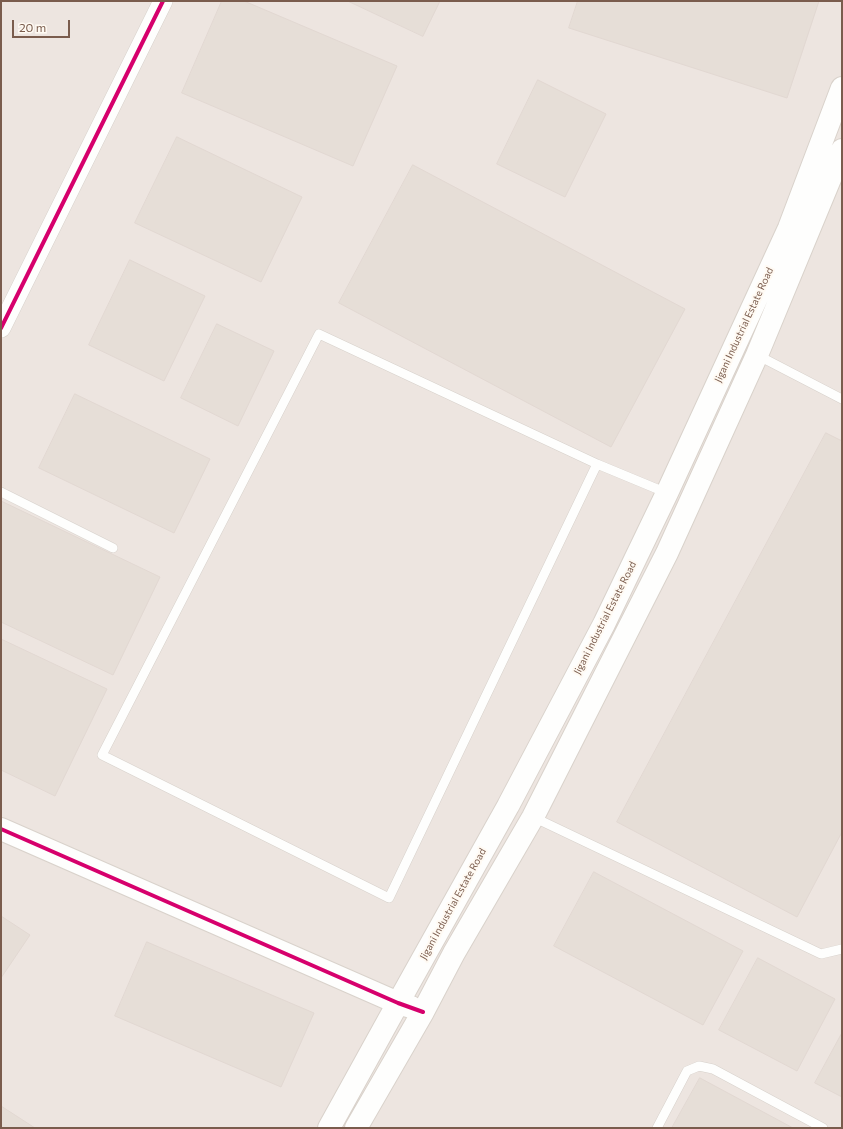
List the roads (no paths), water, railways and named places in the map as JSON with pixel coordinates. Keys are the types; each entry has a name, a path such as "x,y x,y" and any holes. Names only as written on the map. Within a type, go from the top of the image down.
{"main road":[{"name":"Jigani Industrial Estate Road","path":"329,1128 508,806 604,624 667,493 789,228 842,88"},
{"path":"356,1128 423,1012 454,953 533,817 667,554 758,355 842,150"},
{"path":"1,829 398,1003 423,1012"}],"street":[{"path":"1,328 163,1"}],"lane":[{"path":"598,464 389,898 102,755 319,334 598,464 667,493"},
{"path":"758,355 842,399"},
{"path":"1,492 113,548"},
{"path":"533,817 821,954 842,949"},
{"path":"658,1128 687,1071 699,1066 713,1069 823,1128"}]}
